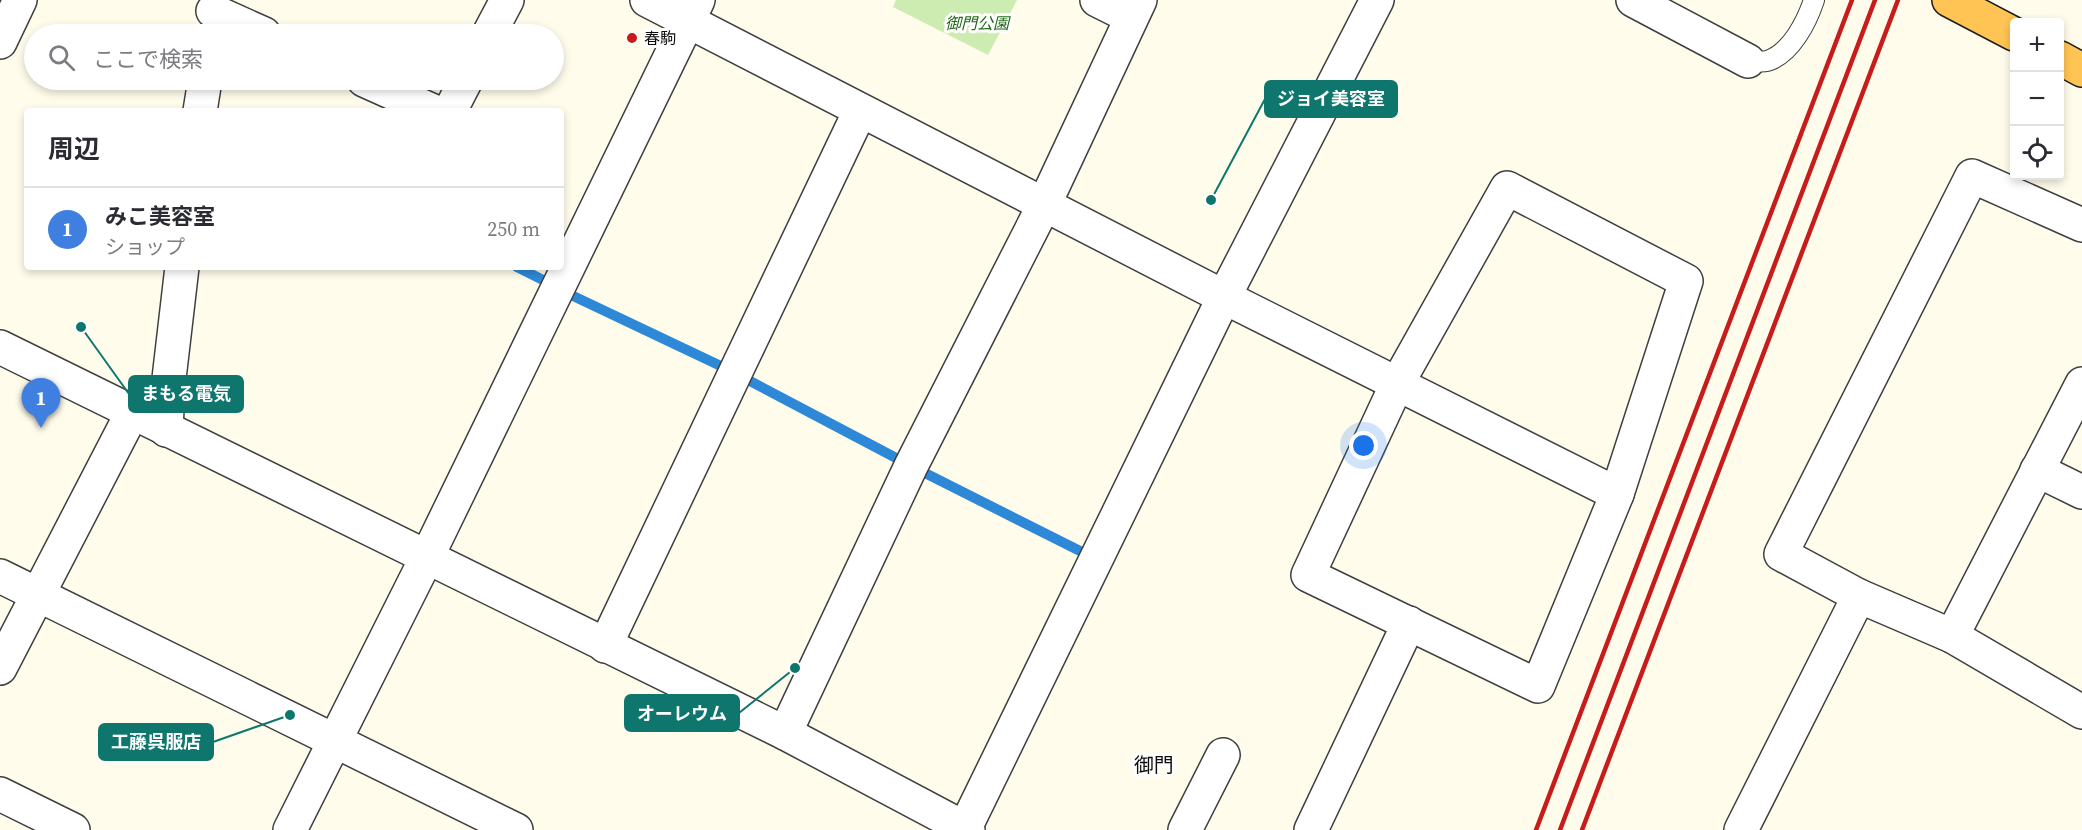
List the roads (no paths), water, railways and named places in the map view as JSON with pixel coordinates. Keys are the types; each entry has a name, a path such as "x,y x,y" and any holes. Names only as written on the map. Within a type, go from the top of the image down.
{"highway":[{"path":"1960,5 2010,32"},
{"path":"2064,60 2082,70"}],"street":[{"path":"0,42 20,0"},
{"path":"494,24 507,0"},
{"path":"647,0 692,11 860,111 1617,494"},
{"path":"785,733 911,466 1044,205 1135,9 1097,0"},
{"path":"0,347 426,559 785,733 966,829 1224,297 1377,0"},
{"path":"1632,0 1748,61"},
{"path":"290,830 426,559 692,11"},
{"path":"213,15 237,24"},
{"path":"200,108 203,90"},
{"path":"386,90 426,108"},
{"path":"452,108 461,90"},
{"path":"605,646 860,111"},
{"path":"2082,225 1972,176 1781,554 1859,596 1952,636 2082,712"},
{"path":"1507,188 1686,281 1617,494 1538,686 1308,575 1397,384 1507,188"},
{"path":"166,430 168,387 182,270"},
{"path":"1952,636 2082,384"},
{"path":"0,668 132,413"},
{"path":"2037,470 2082,492"},
{"path":"0,576 516,830"},
{"path":"1741,830 1859,596"},
{"path":"1311,830 1409,623"},
{"path":"1185,830 1223,756"},
{"path":"0,794 73,830"}],"lane":[{"path":"1748,61 1767,61 1784,52 1809,16 1814,0"}],"waterway":[{"path":"523,270 545,281"},
{"path":"569,294 725,368"},
{"path":"750,381 898,459"},
{"path":"921,471 1088,555"}],"railway":[{"path":"1536,830 1852,0"},
{"path":"1560,830 1875,0"},
{"path":"1582,830 1898,0"}],"place":[{"name":"春駒","path":"632,38"},
{"name":"ジョイ美容室","path":"1211,200"},
{"name":"まもる電気","path":"81,327"},
{"name":"みこ美容室","path":"41,428"},
{"name":"オーレウム","path":"795,668"},
{"name":"工藤呉服店","path":"290,715"}],"district":[{"name":"御門","path":"1154,765"}],"park label":[{"name":"御門公園","path":"977,23"}]}
